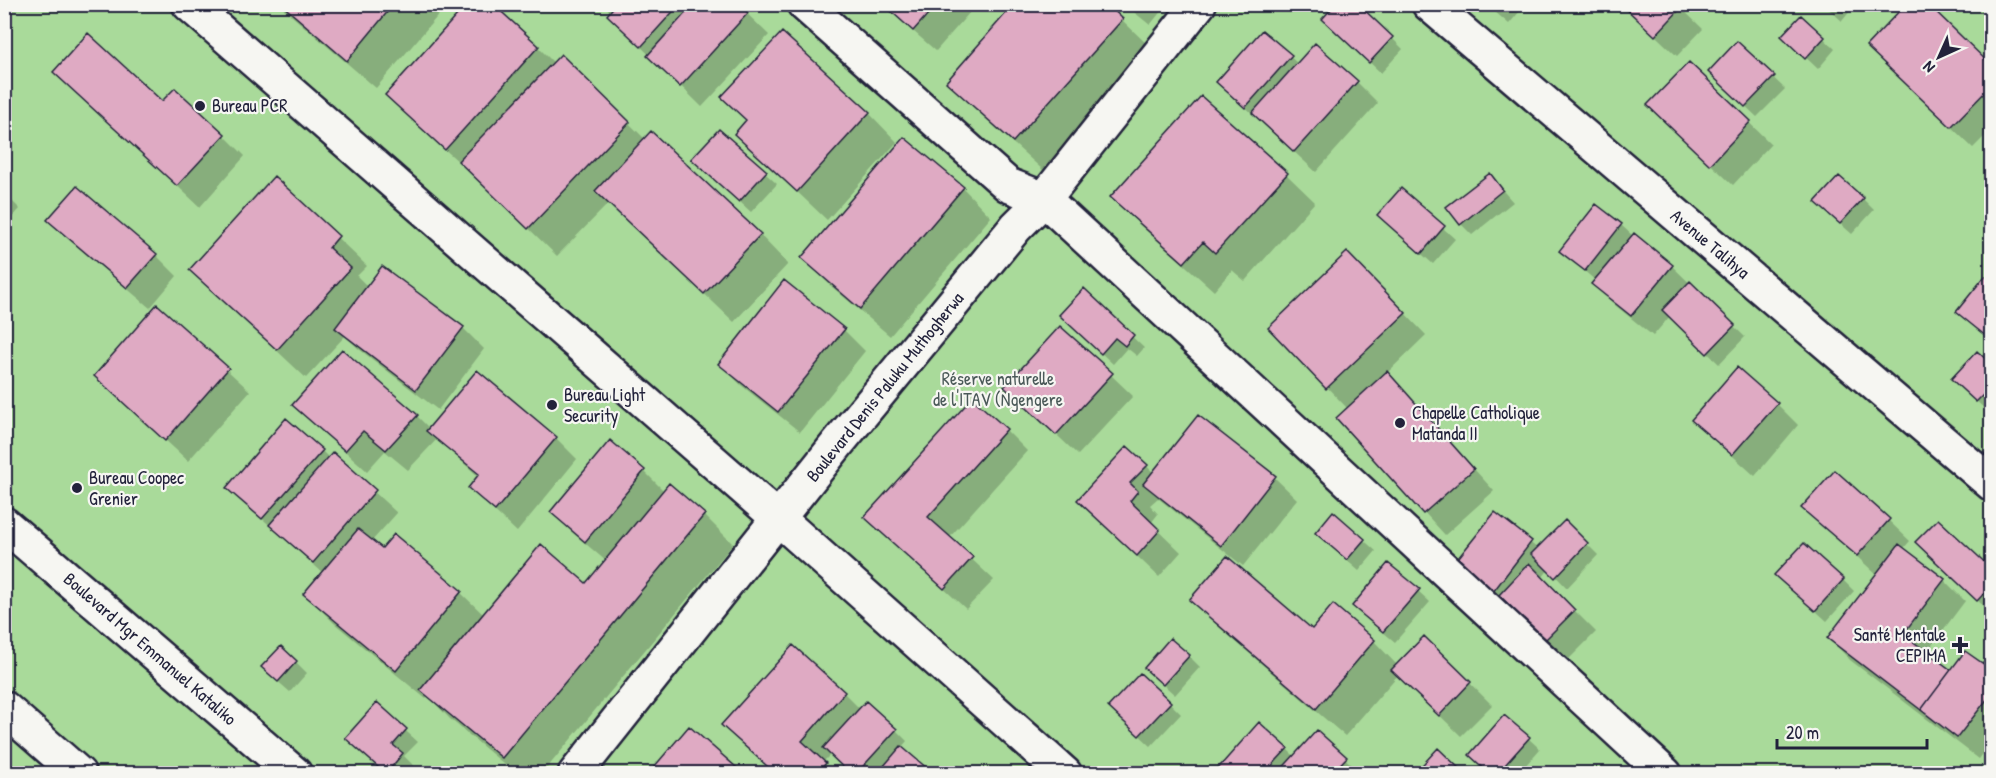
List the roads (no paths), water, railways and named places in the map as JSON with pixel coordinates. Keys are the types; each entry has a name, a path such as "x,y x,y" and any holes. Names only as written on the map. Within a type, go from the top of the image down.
{"street":[{"path":"189,4 779,519 1065,774"},
{"path":"804,4 1008,185 1044,199 1665,774"},
{"name":"Boulevard Denis Paluku Muthogherwa","path":"575,774 837,443 1016,227 1044,199 1199,4"},
{"name":"Avenue Talihya","path":"1429,4 1992,484"},
{"name":"Boulevard Mgr Emmanuel Kataliko","path":"4,524 295,774"},
{"path":"4,708 79,774"}],"place":[{"name":"Bureau PCR","path":"200,106"},
{"name":"Bureau Light Security","path":"552,405"},
{"name":"Chapelle Catholique Matanda II","path":"1400,423"},
{"name":"Bureau Coopec Grenier","path":"77,488"},
{"name":"Santé Mentale CEPIMA","path":"1960,645"}],"park label":[{"name":"Réserve naturelle de l'ITAV (Ngengere","path":"998,389"}]}
